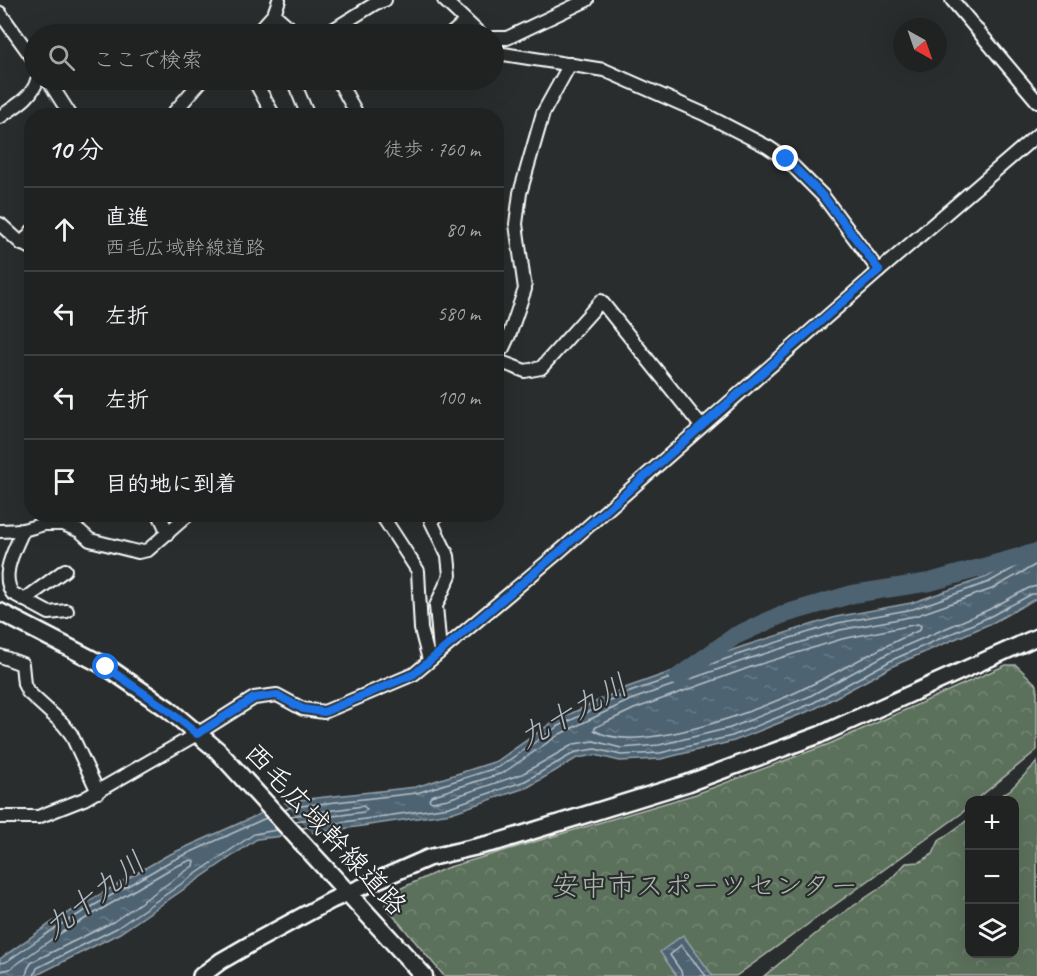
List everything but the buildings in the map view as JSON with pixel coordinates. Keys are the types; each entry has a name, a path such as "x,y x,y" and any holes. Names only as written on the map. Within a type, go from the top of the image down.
{"main road":[{"name":"西毛広域幹線道路","path":"0,612 106,667 168,710 217,750 424,976"}],"street":[{"path":"267,24 279,0"},
{"path":"342,24 385,0"},
{"path":"444,0 469,24"},
{"path":"504,38 587,0"},
{"path":"952,0 1037,101"},
{"path":"0,13 24,46"},
{"path":"274,14 286,24"},
{"path":"463,24 466,21"},
{"path":"504,54 604,70 648,88 725,125 786,159 823,196 879,270"},
{"path":"504,346 525,289 516,224 520,193 543,113 570,64"},
{"path":"0,117 33,90"},
{"path":"54,90 66,108"},
{"path":"178,108 193,90"},
{"path":"260,90 270,108"},
{"path":"297,90 305,108"},
{"path":"344,90 354,108"},
{"path":"0,817 38,817 98,792 254,698 277,695 303,709 324,712 414,674 560,551 879,270 1037,135"},
{"path":"0,224 24,244"},
{"path":"504,363 525,371 541,368 601,301 701,426"},
{"path":"163,522 168,533"},
{"path":"0,531 23,530 44,524 63,524 80,531 90,540 138,552 148,550 180,522"},
{"path":"386,522 418,571 421,629 429,660"},
{"path":"431,522 448,556 450,575 436,606 440,651"},
{"path":"23,530 7,571 6,580 12,593 49,614 67,611"},
{"path":"24,600 65,570"},
{"path":"201,976 221,961 254,942 349,893 428,858 497,842 699,780 819,735 1037,637"},
{"path":"0,657 22,664 24,684 28,692 71,734 98,792"}],"green space":[{"name":"安中市スポーツセンター","path":"1006,665 1016,665 1037,685 1037,750 981,796 965,796 965,810 961,814 736,976 444,976 385,906 388,894 446,868 696,794 829,744"},
{"path":"1037,762 1037,976 764,976 834,919 886,884 906,863 920,862 933,854 939,841 965,822 965,958 1019,958 1019,796 1001,796 1011,789"}],"water":[{"path":"1037,548 1037,598 994,622 895,665 814,709 734,741 661,759 620,761 595,755 577,758 528,787 451,813 257,839 120,933 35,976 0,976 0,959 51,923 166,856 289,801 416,787 497,761 553,722 625,688 744,646 836,617 911,603 987,577"},
{"path":"683,935 713,976 677,976 660,952"}],"pier":[{"path":"282,801 315,836 284,839 259,812"}],"waterway":[{"name":"九十九川","path":"678,677 735,636 781,615 853,594 930,582 1037,552"}],"route":[{"path":"106,667 168,710 197,734 254,698 277,695 303,709 324,712 414,674 560,551 879,270 823,196 786,159"}]}
